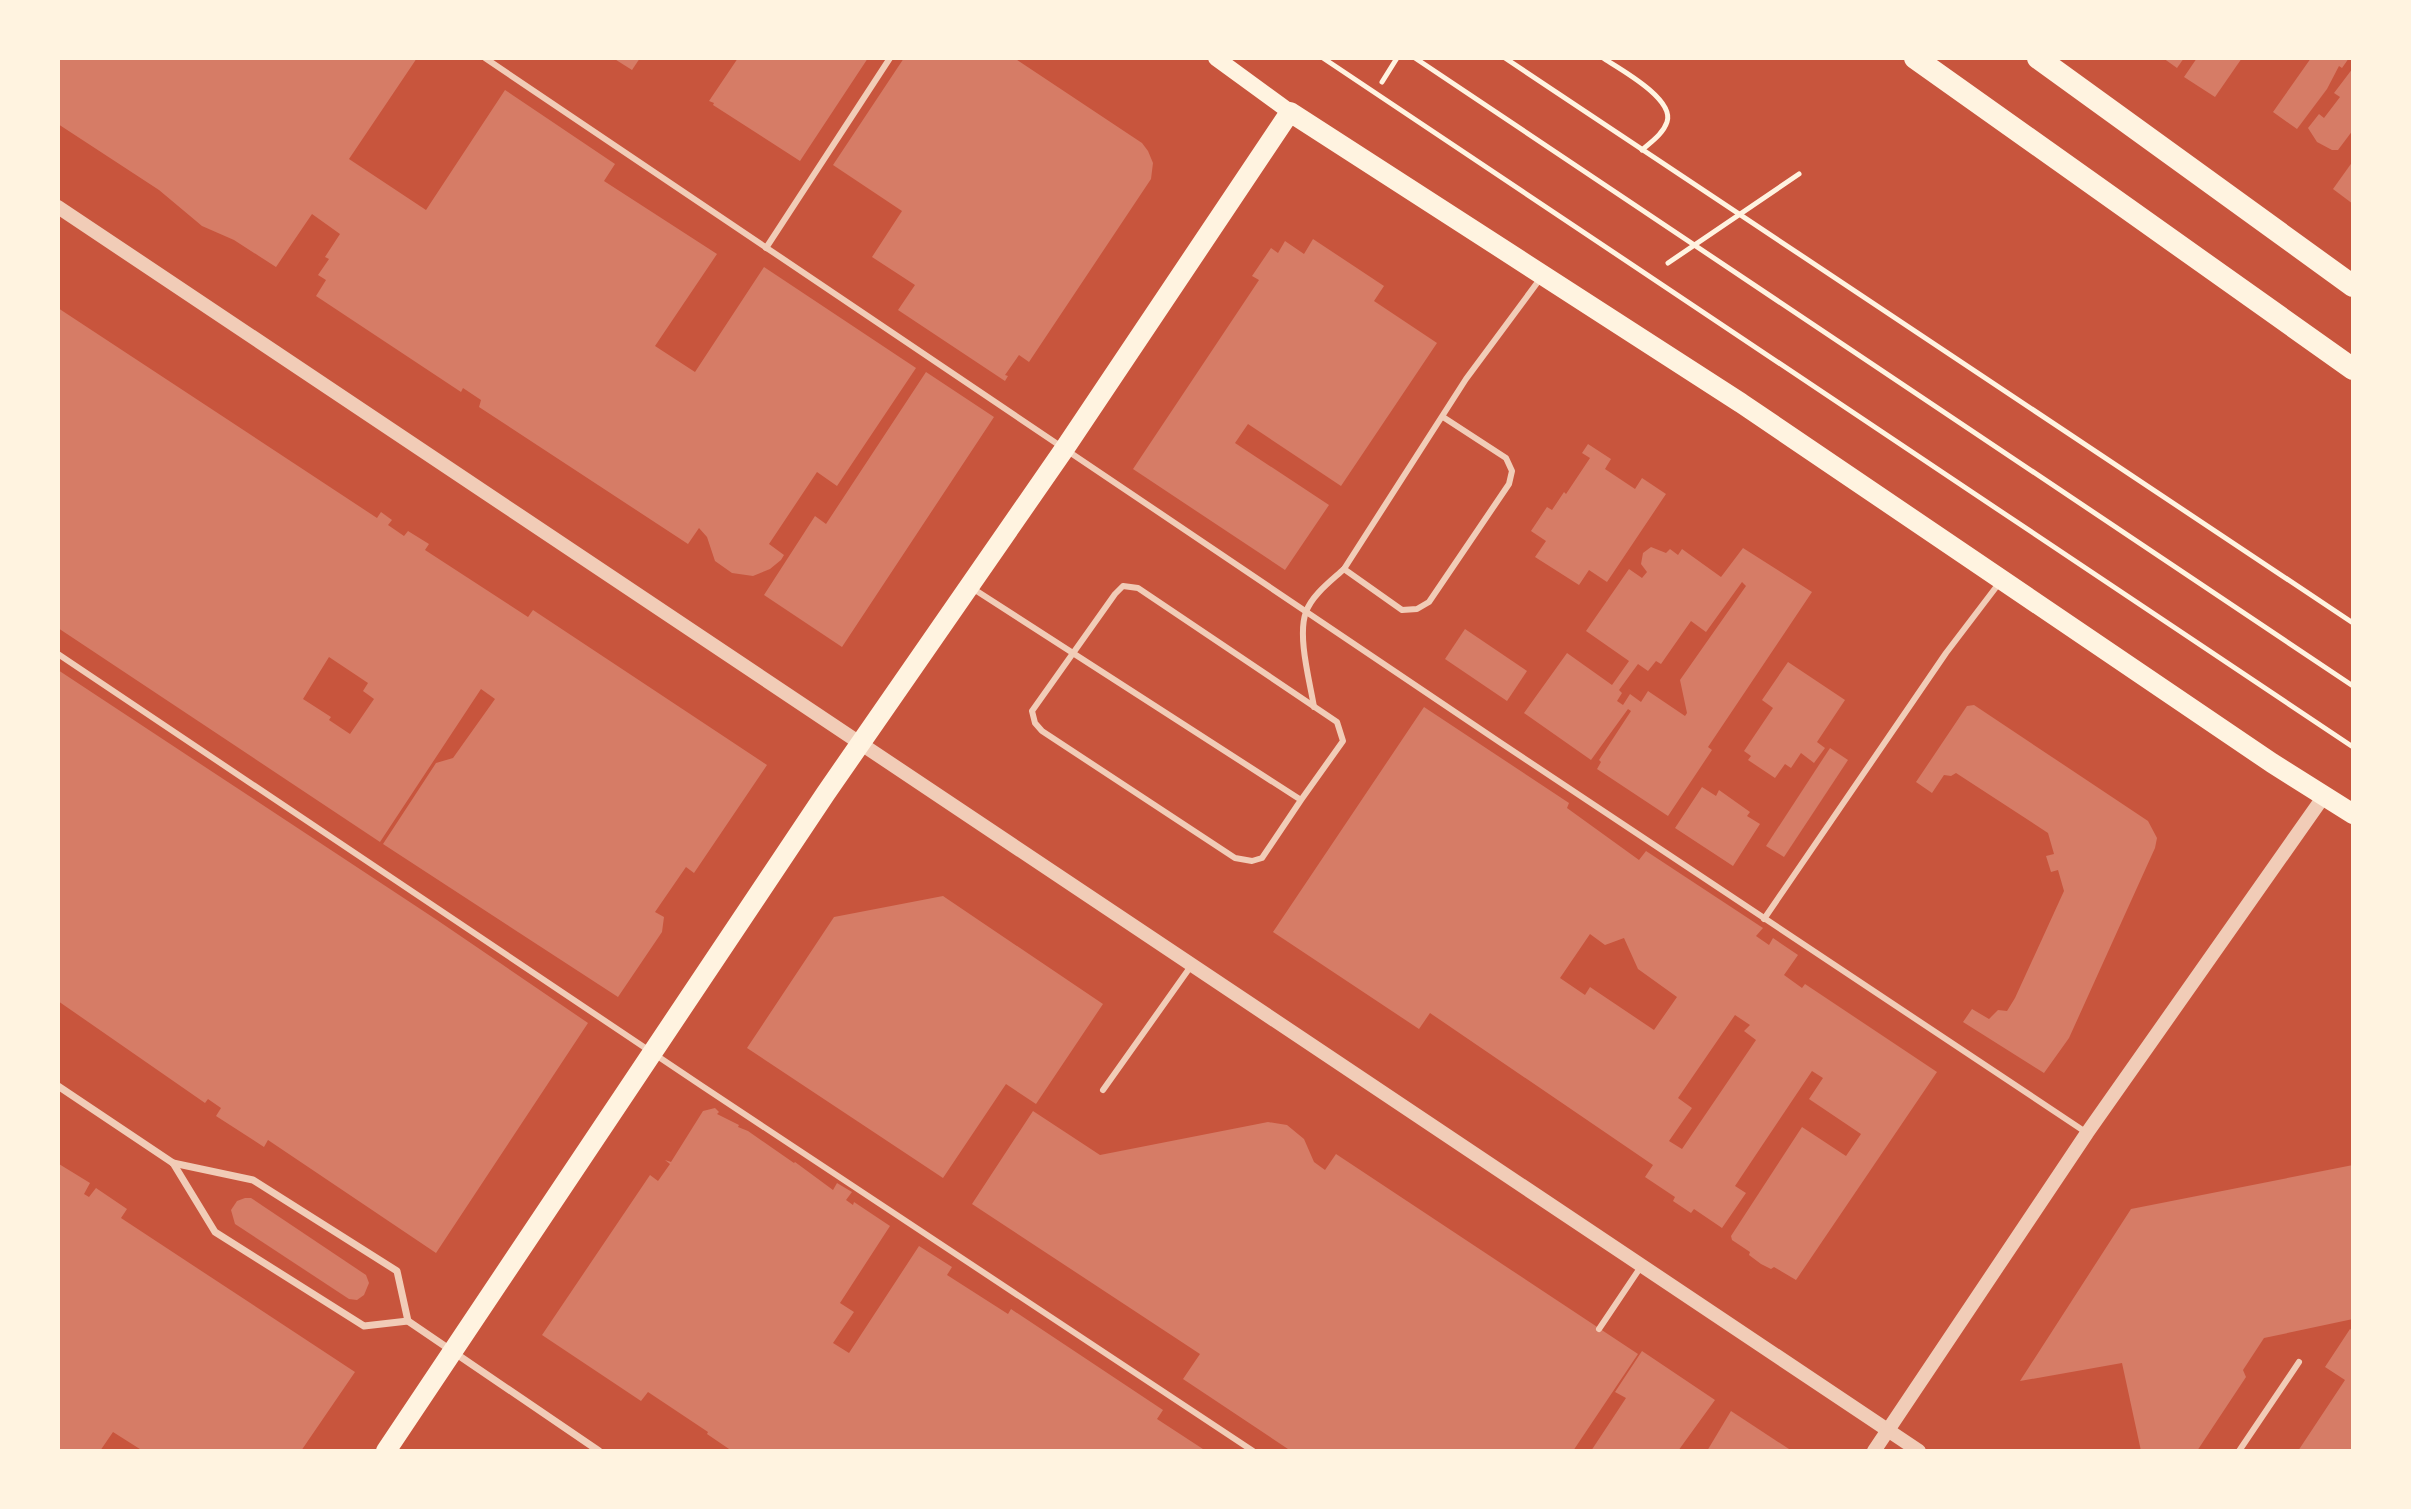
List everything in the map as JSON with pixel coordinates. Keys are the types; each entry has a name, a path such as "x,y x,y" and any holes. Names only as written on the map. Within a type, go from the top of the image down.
{"highway":[{"path":"1915,58 2353,369"},
{"path":"2038,58 2353,286"}],"main road":[{"path":"1216,58 1290,112 1741,403 2353,814"},
{"path":"386,1451 860,743 1065,448 1290,112"}],"street":[{"path":"58,207 1919,1451"},
{"path":"1874,1451 2087,1133 2324,796"},
{"path":"58,1086 173,1163 253,1180 397,1271 408,1321"},
{"path":"173,1163 215,1232 364,1326 408,1321 599,1451"}],"lane":[{"path":"485,58 1306,612 2087,1133"},
{"path":"766,248 890,58"},
{"path":"1314,708 1303,635 1306,612 1320,591 1344,569 1480,359 1542,276"},
{"path":"1344,569 1402,610 1417,609 1429,602 1509,484 1512,471 1506,458 1443,417"},
{"path":"1764,919 1946,653 2002,580"},
{"path":"969,586 1301,800"},
{"path":"1123,586 1138,588 1337,722 1343,741 1262,858 1252,861 1235,858 1042,731 1035,723 1032,711 1073,651 1123,586"},
{"path":"58,654 1253,1451"},
{"path":"1103,1090 1192,965"},
{"path":"1599,1329 1642,1265"},
{"path":"2239,1451 2299,1362"}],"path":[{"path":"1323,58 2353,747"},
{"path":"1382,82 1397,58"},
{"path":"1415,58 2353,686"},
{"path":"1505,58 2353,623"},
{"path":"1603,58 1656,96 1667,110 1667,122 1661,132 1642,150"},
{"path":"1668,263 1799,174"}],"building":[{"path":"58,58 417,58 349,159 426,210 505,90 615,164 604,181 717,254 655,346 695,372 764,267 916,368 837,486 817,472 769,544 784,555 781,560 753,576 732,573 715,561 707,537 699,528 688,544 479,407 481,400 463,388 461,392 316,296 326,280 318,275 340,234 312,214 276,267 234,240 202,226 159,190 58,124"},
{"path":"613,58 640,58 632,70"},
{"path":"738,58 868,58 800,161 709,101"},
{"path":"904,58 1014,58 1142,143 1153,163 1151,179 1029,362 1019,355 1005,375 1008,376 1005,381 898,310 915,285 872,257 902,211 833,165"},
{"path":"2163,58 2184,58 2177,68"},
{"path":"2197,58 2242,58 2215,97 2184,77"},
{"path":"2311,58 2349,58 2342,68 2339,66 2327,89 2297,129 2273,112"},
{"path":"2353,68 2353,130 2338,150 2332,150 2317,142 2308,128 2319,114 2324,118 2340,97 2334,93"},
{"path":"2353,161 2353,204 2333,189"},
{"path":"1313,239 1384,286 1374,301 1437,343 1341,486 1248,424 1235,443 1329,505 1285,570 1133,469 1259,280 1252,276 1271,248 1278,253 1285,241 1304,254"},
{"path":"58,308 377,518 381,512 392,520 388,525 404,536 408,531 429,544 425,550 528,617 533,610 767,765 694,873 686,867 655,912 664,917 662,932 618,997 383,844 436,763 453,758 495,699 481,689 380,842 58,628","holes":["329,657 368,683 363,691 374,699 350,734 303,699"]},
{"path":"926,372 994,417 842,647 764,595 815,516 826,524"},
{"path":"1588,444 1611,459 1605,469 1635,489 1642,478 1666,494 1607,582 1589,570 1579,585 1535,557 1546,541 1531,531 1547,507 1552,510 1564,492 1566,494 1590,458 1582,453"},
{"path":"1651,547 1666,553 1670,549 1678,555 1682,549 1721,577 1743,548 1812,592 1708,747 1712,750 1668,816 1597,769 1599,760 1631,711 1628,709 1591,760 1524,713 1567,653 1612,685 1629,661 1586,631 1629,569 1642,578 1647,572 1641,564 1643,553","holes":["1742,582 1746,586 1680,680 1685,716 1648,691 1641,702 1630,694 1623,705 1617,701 1622,693 1619,690 1638,664 1648,671 1656,661 1661,664 1691,621 1706,632"]},
{"path":"1465,629 1527,671 1507,701 1445,659"},
{"path":"1788,662 1845,700 1817,742 1825,748 1814,763 1801,753 1791,768 1785,764 1775,778 1748,760 1751,756 1744,751 1773,708 1762,700"},
{"path":"58,670 588,1023 436,1253 268,1140 264,1147 216,1116 221,1108 208,1099 205,1103 58,1001"},
{"path":"1974,705 2148,821 2157,838 2069,1038 2044,1073 1963,1022 1972,1009 1989,1019 1998,1010 2007,1011 2064,891 2058,870 2051,872 2046,856 2054,854 2048,833 1956,773 1944,775 1932,793 1916,782 1967,706"},
{"path":"1424,707 1569,803 1567,808 1639,860 1646,851 1763,928 1756,936 1769,945 1773,938 1798,955 1784,975 1802,988 1805,984 1937,1072 1796,1280 1774,1267 1771,1269 1761,1264 1731,1236 1802,1127 1846,1156 1861,1134 1809,1099 1823,1078 1812,1071 1735,1186 1746,1193 1722,1228 1694,1209 1691,1213 1673,1201 1675,1197 1645,1177 1653,1165 1430,1013 1419,1029 1273,932","holes":["1590,934 1605,945 1624,938 1638,969 1677,997 1654,1030 1590,987 1585,995 1560,978","1735,1015 1750,1025 1744,1031 1756,1040 1682,1149 1669,1141 1692,1108 1678,1098"]},
{"path":"1830,748 1848,760 1784,857 1766,846"},
{"path":"1702,787 1716,796 1719,790 1750,812 1747,816 1760,824 1733,866 1675,828"},
{"path":"943,896 1103,1004 1036,1104 1006,1084 943,1178 747,1048 834,917"},
{"path":"715,1108 719,1112 717,1114 739,1125 833,1190 837,1183 852,1192 846,1200 890,1226 840,1303 854,1312 833,1343 849,1353 919,1246 952,1267 947,1275 1008,1314 1011,1309 1163,1410 1157,1419 1206,1451 732,1451 648,1392 641,1401 542,1335 650,1175 658,1181 670,1164 665,1160 671,1162 703,1111"},
{"path":"1033,1111 1100,1155 1268,1122 1287,1125 1304,1139 1314,1162 1325,1170 1336,1154 1638,1354 1573,1451 1291,1451 1183,1379 1200,1354 972,1204"},
{"path":"59,1164 90,1183 84,1194 89,1197 96,1188 127,1209 121,1218 355,1372 301,1451 143,1451 113,1432 100,1451 58,1451"},
{"path":"2353,1165 2353,1319 2264,1338 2243,1370 2246,1377 2197,1451 2141,1451 2122,1363 2020,1381 2131,1209"},
{"path":"251,1198 366,1275 369,1283 364,1295 357,1300 349,1299 235,1224 231,1210 237,1201"},
{"path":"2350,1329 2353,1331 2353,1451 2298,1451 2345,1380 2325,1367"},
{"path":"1642,1351 1715,1400 1678,1451 1591,1451 1626,1398 1615,1392"},
{"path":"1731,1411 1792,1451 1707,1451"}]}
